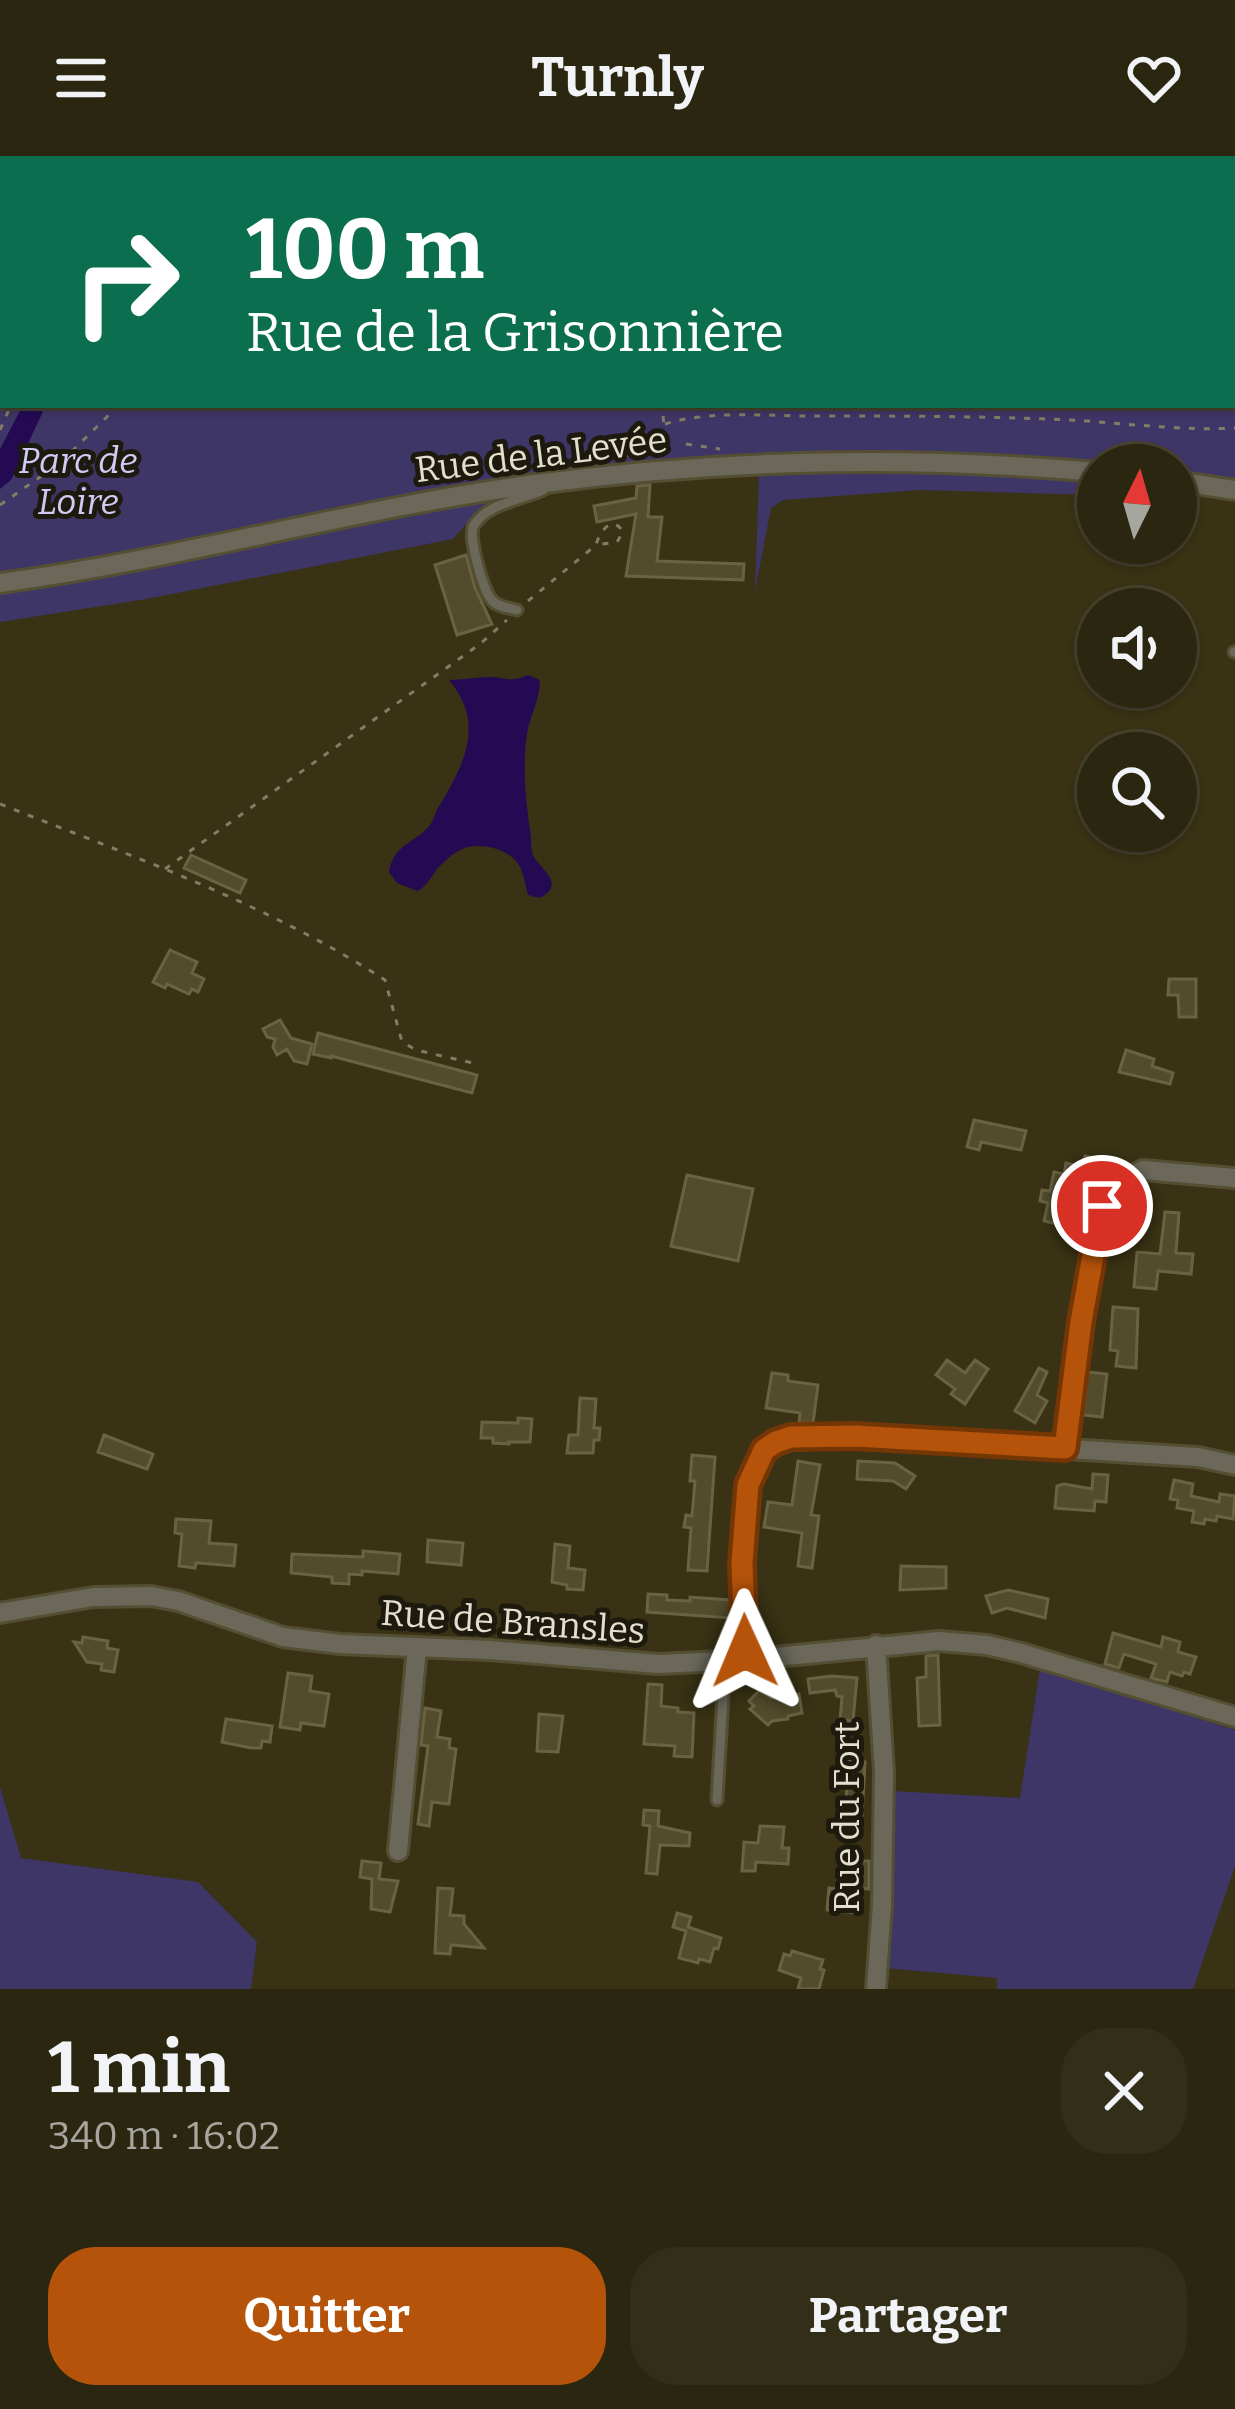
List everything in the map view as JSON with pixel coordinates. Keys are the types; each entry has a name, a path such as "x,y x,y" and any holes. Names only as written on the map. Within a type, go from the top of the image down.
{"street":[{"name":"Rue de la Levée","path":"0,583 396,507 561,481 678,470 899,461 1077,470"},
{"path":"1197,484 1235,490"},
{"path":"1065,1448 1102,1206 1114,1189 1143,1170 1235,1178"},
{"path":"735,1660 748,1485 764,1450 776,1442 791,1437 855,1436 1198,1457 1235,1465"},
{"name":"Rue de Bransles","path":"0,1613 93,1597 151,1596 283,1636 340,1644 658,1664 939,1641 1021,1653 1235,1717"},
{"name":"Rue du Fort","path":"876,1645 884,1772 876,1989"},
{"path":"398,1851 417,1647"}],"lane":[{"path":"518,610 491,599 470,538 474,524 499,505 561,481"},
{"path":"717,1800 735,1660"}],"path":[{"path":"0,505 60,463 116,408"},
{"path":"621,457 650,448 659,440 665,424 662,408"},
{"path":"665,424 717,416 830,416 1235,428"},
{"path":"165,869 480,644 596,545 617,542 620,527 607,525 596,545"},
{"path":"0,804 219,891 334,947 385,980 402,1042 416,1050 477,1064"}],"green space":[{"name":"Parc de Loire","path":"0,408 1235,408 1235,482 1197,476 1197,444 1077,444 1077,460 894,454 562,476 0,574"},
{"path":"890,467 1077,476 1077,494 920,490 783,500 771,508 755,591 759,474"},
{"path":"519,492 477,512 453,539 146,599 0,622 0,588"},
{"path":"1040,1669 1235,1730 1235,1866 1193,1989 997,1989 997,1978 885,1968 893,1791 1020,1798"},
{"path":"0,1787 21,1858 198,1882 257,1942 251,1989 0,1989"}],"shaded area":[{"path":"21,408 45,408 11,480 0,489 0,449"},
{"path":"528,675 540,680 525,760 531,849 551,879 551,889 541,897 528,895 516,861 505,852 482,846 454,854 418,891 397,883 389,872 392,862 431,823 463,760 467,713 449,680"}],"building":[{"path":"650,485 648,517 662,517 657,561 744,564 743,580 626,576 636,514 597,522 594,506 636,498 637,486"},
{"path":"466,555 492,624 457,635 435,565"},
{"path":"191,855 246,880 240,893 184,868"},
{"path":"170,950 197,962 192,973 204,979 198,992 192,989 189,994 153,982"},
{"path":"1169,979 1196,979 1196,1017 1179,1017 1178,995 1168,995"},
{"path":"280,1020 291,1038 312,1044 307,1064 294,1061 287,1049 277,1055 275,1039 263,1029"},
{"path":"318,1033 477,1075 472,1093 313,1054"},
{"path":"1126,1050 1154,1059 1152,1066 1173,1073 1170,1084 1119,1072"},
{"path":"974,1120 1026,1131 1021,1150 981,1142 979,1150 967,1147"},
{"path":"1085,1156 1103,1160 1097,1188 1066,1181 1060,1209 1087,1214 1084,1231 1044,1221 1048,1203 1040,1201 1042,1190 1050,1191 1054,1172 1064,1174 1066,1163 1082,1167"},
{"path":"687,1175 753,1189 738,1261 671,1246"},
{"path":"1165,1212 1179,1213 1176,1253 1193,1254 1191,1274 1158,1271 1156,1289 1134,1287 1137,1252 1160,1254"},
{"path":"1113,1307 1138,1309 1136,1368 1116,1366 1118,1351 1110,1350"},
{"path":"947,1360 965,1373 975,1360 988,1369 965,1404 936,1375"},
{"path":"1039,1368 1047,1372 1037,1395 1047,1401 1035,1423 1015,1411"},
{"path":"1088,1372 1107,1374 1102,1417 1083,1415"},
{"path":"772,1373 788,1375 788,1381 818,1385 813,1423 799,1423 800,1413 766,1408"},
{"path":"580,1398 596,1399 594,1428 600,1428 599,1440 594,1440 593,1453 567,1453 569,1435 578,1435"},
{"path":"518,1418 532,1419 530,1442 493,1443 493,1438 481,1438 482,1422 518,1423"},
{"path":"104,1435 153,1454 147,1469 98,1452"},
{"path":"692,1455 715,1457 707,1571 688,1570 691,1528 684,1527 686,1515 692,1516"},
{"path":"798,1461 820,1465 811,1515 819,1516 812,1568 798,1566 802,1533 764,1527 768,1502 792,1505"},
{"path":"858,1461 895,1463 915,1476 906,1489 893,1481 857,1479"},
{"path":"1093,1474 1108,1475 1106,1502 1095,1501 1094,1511 1055,1508 1057,1486 1092,1489"},
{"path":"1174,1480 1193,1484 1191,1496 1219,1502 1220,1494 1235,1496 1233,1519 1217,1516 1216,1521 1205,1519 1204,1524 1192,1522 1194,1511 1177,1508 1178,1500 1170,1499"},
{"path":"176,1519 211,1521 209,1543 236,1545 234,1566 179,1566 182,1534 175,1533"},
{"path":"428,1540 463,1543 461,1565 427,1562"},
{"path":"555,1544 570,1546 568,1568 585,1570 583,1590 552,1582"},
{"path":"363,1551 400,1554 398,1574 362,1571 362,1575 349,1574 349,1584 332,1583 332,1577 291,1573 292,1554 363,1557"},
{"path":"901,1566 946,1567 946,1588 900,1590"},
{"path":"1008,1590 1048,1599 1045,1618 1007,1608 992,1613 986,1596"},
{"path":"648,1594 667,1595 667,1600 730,1600 731,1618 647,1612"},
{"path":"1113,1633 1161,1647 1163,1637 1180,1642 1178,1652 1196,1657 1190,1674 1170,1672 1167,1682 1151,1678 1156,1664 1124,1654 1119,1668 1105,1664"},
{"path":"83,1637 108,1641 107,1648 118,1650 114,1672 87,1662 74,1642 82,1643"},
{"path":"938,1655 940,1725 919,1726 917,1678 926,1677 926,1656"},
{"path":"288,1673 312,1676 310,1691 329,1694 324,1726 280,1727"},
{"path":"857,1678 853,1721 840,1720 842,1697 835,1690 810,1693 808,1679"},
{"path":"648,1684 662,1685 661,1706 694,1713 692,1757 674,1756 675,1746 644,1744"},
{"path":"760,1690 771,1698 799,1694 802,1713 768,1725 750,1709 754,1706 749,1701"},
{"path":"425,1708 441,1711 437,1737 450,1739 449,1748 456,1749 449,1804 432,1802 429,1826 418,1824 428,1746 421,1745"},
{"path":"539,1714 563,1716 558,1752 537,1751"},
{"path":"226,1719 272,1726 270,1742 251,1748 222,1742"},
{"path":"849,1761 865,1762 862,1815 845,1814"},
{"path":"644,1810 659,1811 658,1826 690,1833 689,1846 660,1845 657,1874 646,1873 650,1826 643,1825"},
{"path":"760,1826 784,1827 782,1848 789,1848 788,1864 756,1862 755,1871 742,1871 744,1842 758,1843"},
{"path":"362,1861 381,1863 379,1879 398,1881 390,1912 371,1909 372,1879 360,1877"},
{"path":"869,1861 869,1889 860,1888 858,1913 827,1910 829,1888 836,1889 837,1879 847,1881 848,1865"},
{"path":"438,1888 453,1889 450,1915 464,1916 464,1924 484,1948 451,1945 450,1954 435,1953"},
{"path":"677,1913 691,1917 688,1927 721,1938 710,1962 679,1958 686,1931 673,1927"},
{"path":"792,1951 823,1960 819,1989 798,1989 801,1978 779,1970 784,1954 790,1956"}],"route":[{"path":"745,1651 742,1563 748,1485 764,1450 776,1442 791,1437 855,1436 1065,1448 1102,1206"}]}
